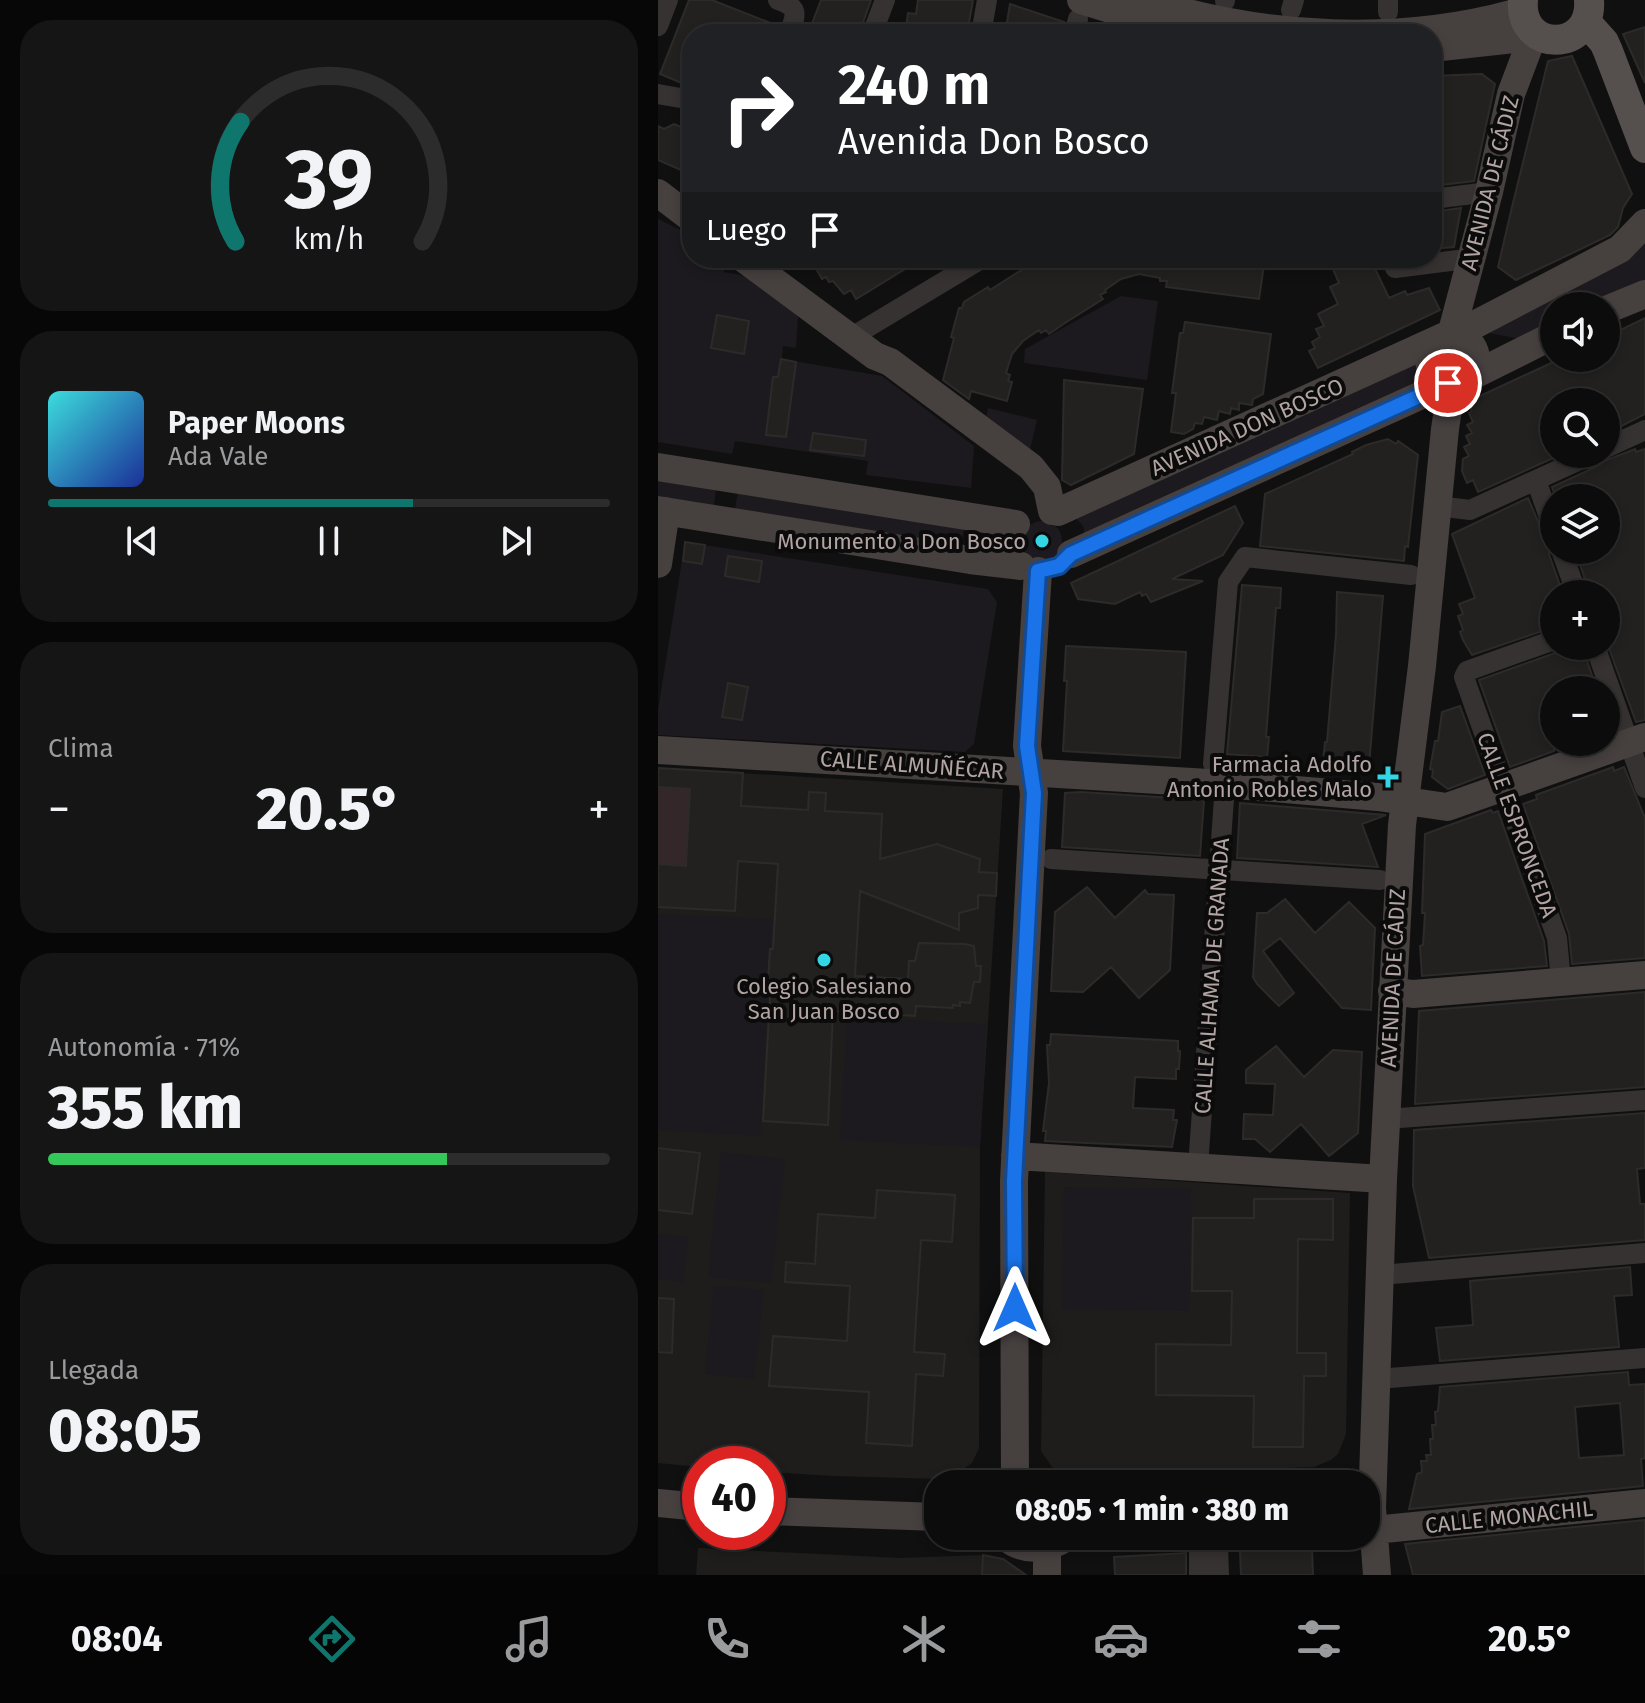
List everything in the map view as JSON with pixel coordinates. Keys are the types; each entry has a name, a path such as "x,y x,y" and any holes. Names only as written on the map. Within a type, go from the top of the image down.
{"main road":[{"path":"1143,0 1214,19 1254,24"},
{"path":"1442,27 1527,18 1553,41 1563,40 1572,36 1591,6"},
{"path":"1591,6 1645,148"},
{"path":"1078,18 1120,24"},
{"path":"1442,47 1514,39 1527,18"},
{"name":"AVENIDA DE CÁDIZ","path":"1447,337 1489,192 1527,18"},
{"path":"658,193 682,211"},
{"name":"AVENIDA DON BOSCO","path":"1055,512 1447,337 1620,249 1645,223"},
{"path":"658,564 662,511 1029,568 1059,566 1071,554 1074,536 1071,526 1055,512 1047,487 1031,467 756,268"},
{"path":"1620,304 1645,294"},
{"path":"1447,337 1462,337 1473,347 1477,361 1457,380 1435,376 1428,363 1428,355 1447,337"},
{"name":"AVENIDA DON BOSCO","path":"1071,554 1540,341"},
{"name":"AVENIDA DE CÁDIZ","path":"1372,1470 1383,1179 1402,825 1438,506 1457,380"},
{"path":"658,467 1016,524 1032,514 1055,512"},
{"path":"1016,524 1011,545 1013,555 1029,568"},
{"path":"1017,1470 1015,1156 1034,793 1027,746 1029,568"},
{"name":"CALLE ALMUÑÉCAR","path":"658,750 1031,772 1219,774 1447,807 1637,739"},
{"path":"1392,991 1413,994 1645,975"},
{"path":"1015,1156 1383,1179"},
{"path":"658,1503 682,1505"},
{"name":"CALLE MONACHIL","path":"1380,1515 1645,1503"},
{"path":"786,1512 924,1517"},
{"name":"AVENIDA DE CÁDIZ","path":"1374,1550 1377,1575"}],"street":[{"path":"658,26 668,0"},
{"path":"983,24 987,0"},
{"path":"783,2 796,17 793,24"},
{"path":"876,24 884,2"},
{"path":"658,94 682,98"},
{"path":"1442,198 1489,192"},
{"name":"AVENIDA DE CÁDIZ","path":"1442,262 1458,260"},
{"path":"850,338 966,268"},
{"path":"1620,442 1645,430"},
{"path":"1438,506 1470,510 1562,468"},
{"path":"1536,480 1540,491"},
{"name":"CALLE ALHAMA DE GRANADA","path":"1198,1167 1219,870 1219,774 1228,582 1245,557 1411,575"},
{"name":"CALLE ESPRONCEDA","path":"1540,645 1467,671 1464,677 1557,938 1561,981"},
{"path":"1601,660 1637,739 1645,788"},
{"path":"1051,859 1380,880"},
{"path":"1386,1119 1645,1100"},
{"path":"1380,1275 1645,1253"},
{"path":"1377,1379 1645,1358"},
{"path":"1199,1575 1208,1547 1219,1575"}],"shaded area":[{"path":"658,219 682,231 682,268 724,268 724,272 746,276 798,315 796,348 783,346 782,359 882,376 974,446 971,488 866,475 868,461 735,441 732,454 658,442"},
{"path":"1645,236 1645,286 1620,296 1620,292 1555,292"},
{"path":"1121,296 1158,301 1147,380 1024,363 1025,349"},
{"path":"1540,301 1540,330 1521,339 1489,333"},
{"path":"1422,357 1423,385 1086,539 1083,526 1075,517"},
{"path":"988,408 1037,420 1029,454 985,422"},
{"path":"658,479 716,488 714,505 658,496"},
{"path":"738,492 964,528 961,545 735,509"},
{"path":"1042,521 1056,527 1062,541 1056,555 1042,561 1028,555 1022,541 1028,527"},
{"path":"685,542 988,589 997,602 974,744 965,752 658,735 658,710"},
{"path":"658,768 1003,789 980,1147 979,1448 972,1463 962,1470 924,1470 924,1479 834,1476 786,1473 786,1446 682,1446 682,1465 658,1463"},
{"path":"658,787 690,789 686,866 658,864"},
{"path":"658,914 772,919 760,1136 658,1130"},
{"path":"847,1017 986,1024 980,1147 840,1140"},
{"path":"721,1152 785,1159 771,1283 708,1277"},
{"path":"1045,1172 1350,1193 1346,1434 1338,1454 1331,1460 1314,1467 1058,1470 1052,1467 1041,1451"},
{"path":"1064,1187 1191,1189 1189,1311 1062,1309"},
{"path":"658,1233 688,1237 683,1282 658,1279"},
{"path":"714,1285 764,1290 754,1379 705,1374"},
{"path":"698,1550 738,1550 900,1558 983,1555 1003,1559 1018,1575 696,1575"}],"building":[{"path":"689,0 712,0 773,24 682,24 682,83 660,74"},
{"path":"821,0 871,0 863,24 812,24"},
{"path":"918,0 973,0 969,24 906,24 908,13 916,14"},
{"path":"1010,4 1064,22 1064,24 1007,24"},
{"path":"1645,27 1645,83 1623,34"},
{"path":"1572,56 1632,194 1623,208 1618,227 1610,235 1516,280 1498,267 1548,61"},
{"path":"1482,74 1495,84 1474,181 1442,185 1442,76"},
{"path":"674,124 682,128 682,171 658,160 658,126 664,129"},
{"path":"1461,208 1454,247 1442,248 1442,211"},
{"path":"816,268 907,268 856,299 851,290 844,294 833,281 829,282 826,277 822,279"},
{"path":"1264,268 1259,299 1166,287 1167,281 1139,274 1121,279 1100,295 1103,299 1049,334 1046,330 1041,333 1039,330 1023,341 1012,354 1006,373 1010,375 1008,381 1012,382 1007,401 971,391 969,399 943,380 959,308 988,287 990,290 1023,269"},
{"path":"1375,268 1389,298 1405,291 1407,295 1429,288 1440,310 1318,368 1309,351 1315,348 1312,342 1320,337 1316,329 1324,326 1318,314 1338,304 1330,287 1339,283 1333,269"},
{"path":"717,315 749,321 744,354 711,348"},
{"path":"1645,318 1645,414 1620,427 1620,388 1540,388 1540,464 1478,492 1473,480 1467,483 1462,471 1463,459 1469,456 1464,447 1470,444 1466,436 1472,433 1467,425 1473,422 1469,413 1472,411 1469,405 1472,404 1471,400 1540,368 1540,372 1620,372 1620,330"},
{"path":"1185,322 1271,334 1263,394 1253,399 1252,405 1239,403 1239,410 1231,408 1230,414 1219,411 1217,420 1204,417 1202,424 1195,423 1193,429 1184,434 1171,432 1176,393 1172,393 1180,333 1183,333"},
{"path":"781,359 796,362 786,437 766,435 773,377 778,377"},
{"path":"1064,380 1143,389 1134,454 1071,485 1062,480"},
{"path":"813,433 866,440 864,456 810,450"},
{"path":"1388,439 1396,444 1398,441 1418,455 1404,561 1260,546 1265,494 1353,454 1366,445"},
{"path":"1645,449 1645,720 1636,722 1613,660 1620,660 1620,580 1585,580 1580,564 1620,564 1620,484 1559,484 1594,468 1620,468 1620,455"},
{"path":"1528,498 1540,526 1540,564 1552,564 1558,580 1540,580 1540,632 1472,655 1460,632 1463,630 1458,616 1463,614 1459,604 1475,598 1452,534"},
{"path":"1235,506 1243,523 1223,555 1172,579 1203,581 1151,602 1146,594 1142,596 1140,592 1115,604 1078,599 1071,583"},
{"path":"685,542 705,545 702,564 683,561"},
{"path":"728,556 762,561 759,582 725,576"},
{"path":"1242,585 1281,588 1280,608 1276,608 1267,757 1227,754"},
{"path":"1337,592 1383,596 1369,766 1323,762 1336,635"},
{"path":"1066,646 1186,652 1180,758 1063,751"},
{"path":"1540,658 1587,660 1592,676 1540,676 1540,756 1510,767 1479,680"},
{"path":"728,683 748,687 742,720 722,717"},
{"path":"1460,706 1485,775 1448,789 1432,777 1433,770 1430,769 1442,712"},
{"path":"1613,767 1614,771 1624,767 1645,818 1645,958 1572,964 1569,934 1523,804 1537,799 1536,795"},
{"path":"658,768 743,773 741,806 808,810 809,792 826,793 825,811 882,814 880,859 937,844 980,859 979,872 997,873 996,896 978,895 978,908 959,913 959,930 860,891 855,976 908,979 909,961 915,961 919,943 965,944 974,946 976,966 981,966 980,982 974,982 970,1003 960,1002 960,1006 953,1005 953,1008 916,1006 915,1016 833,1011 828,1125 763,1121 771,980 768,980 778,864 738,861 735,911 658,907 658,864 686,866 690,789 658,787"},
{"path":"1065,793 1204,800 1200,856 1062,847"},
{"path":"1240,803 1386,815 1362,824 1378,867 1237,858"},
{"path":"1491,810 1493,813 1498,811 1544,941 1547,966 1422,976 1420,946 1423,945 1425,913 1422,913 1425,834"},
{"path":"1087,887 1115,918 1145,890 1148,894 1174,895 1170,970 1139,998 1111,967 1083,992 1051,991 1055,912"},
{"path":"1285,899 1315,933 1349,902 1375,928 1371,1010 1342,1008 1280,938 1263,951 1294,993 1279,1006 1257,984 1253,977 1257,913 1267,913"},
{"path":"1645,992 1645,1087 1415,1104 1419,1011"},
{"path":"1051,1034 1178,1041 1180,1051 1176,1079 1135,1077 1133,1108 1174,1110 1173,1120 1177,1120 1172,1147 1045,1141 1046,1131 1043,1131 1049,1083 1047,1045 1050,1045"},
{"path":"1276,1046 1304,1077 1333,1050 1362,1052 1358,1133 1329,1156 1301,1124 1270,1152 1255,1139 1243,1139 1244,1114 1273,1115 1275,1084 1246,1083 1246,1070"},
{"path":"1645,1113 1645,1168 1637,1169 1640,1204 1645,1204 1645,1240 1429,1258 1413,1186 1414,1130"},
{"path":"658,1148 700,1153 692,1214 658,1210"},
{"path":"877,1190 955,1195 952,1242 921,1240 914,1352 945,1354 943,1376 916,1374 912,1446 866,1443 869,1392 769,1386 773,1336 847,1341 850,1286 785,1282 786,1262 815,1264 818,1214 875,1218"},
{"path":"1254,1199 1333,1199 1333,1240 1298,1239 1297,1353 1326,1353 1326,1376 1304,1376 1303,1447 1253,1447 1254,1396 1156,1395 1156,1344 1231,1345 1232,1291 1192,1291 1193,1218 1254,1218"},
{"path":"1630,1267 1632,1295 1614,1296 1619,1347 1440,1361 1436,1328 1473,1325 1470,1281"},
{"path":"658,1298 674,1299 672,1353 658,1352"},
{"path":"1628,1372 1629,1385 1645,1384 1645,1458 1641,1459 1643,1486 1409,1509 1417,1474 1422,1472 1421,1461 1427,1461 1426,1455 1431,1455 1430,1439 1433,1439 1432,1425 1436,1425 1440,1387","holes":["1620,1403 1624,1455 1579,1458 1575,1407"]},
{"path":"1645,1520 1645,1575 1413,1575 1405,1544"},
{"path":"1312,1550 1313,1575 1241,1575 1240,1551"},
{"path":"1186,1553 1186,1575 1115,1575 1114,1557"},
{"path":"983,1555 1003,1559 1026,1575 982,1575"}],"place":[{"name":"Monumento a Don Bosco","path":"1042,541"},
{"name":"Farmacia Adolfo Antonio Robles Malo","path":"1388,777"},
{"name":"Colegio Salesiano San Juan Bosco","path":"824,960"}],"route":[{"path":"1015,1308 1014,1181 1034,793 1027,746 1038,571 1059,566 1071,554 1448,383"}]}
